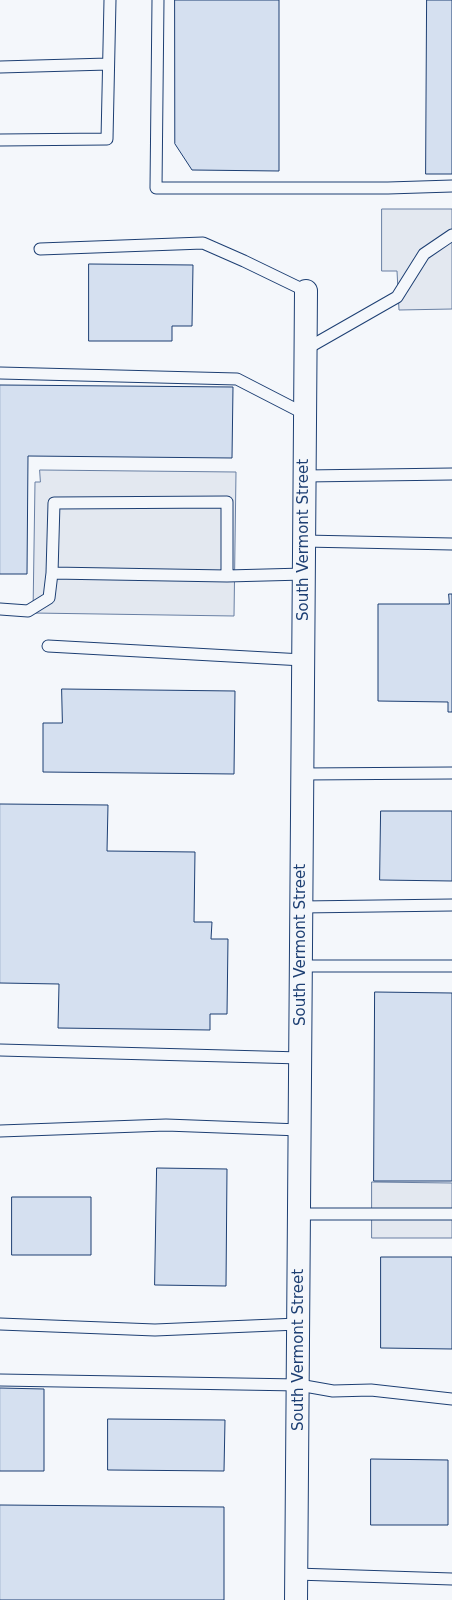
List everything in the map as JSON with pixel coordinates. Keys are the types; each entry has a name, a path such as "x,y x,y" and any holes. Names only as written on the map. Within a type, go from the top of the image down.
{"street":[{"name":"South Vermont Street","path":"296,1600 306,291"}],"lane":[{"path":"0,140 107,139 110,0"},
{"path":"158,0 156,188 388,188 452,186"},
{"path":"0,67 108,64"},
{"path":"306,348 397,297 424,254 452,236"},
{"path":"40,249 203,243 306,291"},
{"path":"0,373 237,379 305,414"},
{"path":"305,476 452,474"},
{"path":"0,609 28,611 49,598 52,573 54,503 227,502 227,576"},
{"path":"304,541 452,544"},
{"path":"52,573 227,576 304,574"},
{"path":"48,646 304,660"},
{"path":"302,774 452,773"},
{"path":"302,907 452,905"},
{"path":"301,966 452,966"},
{"path":"0,1050 301,1058"},
{"path":"0,1131 166,1125 300,1130"},
{"path":"299,1214 452,1214"},
{"path":"0,1324 155,1330 298,1324"},
{"path":"0,1380 299,1385 334,1391 371,1390 452,1399"},
{"path":"296,1574 452,1579"}],"shaded area":[{"path":"382,209 452,209 452,309 399,310 397,271 382,271"},
{"path":"40,470 236,472 234,616 33,613 35,482 40,482"},
{"path":"372,1182 452,1183 452,1238 372,1238"}],"building":[{"path":"175,0 279,0 279,171 192,170 175,144"},
{"path":"427,0 452,0 452,174 426,174"},
{"path":"89,264 193,265 192,326 172,326 172,341 89,341"},
{"path":"0,385 233,387 232,458 28,456 27,574 0,574"},
{"path":"449,594 452,594 452,712 448,712 448,702 378,701 378,604 449,604"},
{"path":"62,689 235,691 234,774 43,772 43,723 62,723"},
{"path":"0,804 108,805 107,851 195,852 194,922 212,922 211,939 228,939 227,1014 210,1014 210,1030 58,1028 59,984 0,983"},
{"path":"381,811 452,811 452,881 380,880"},
{"path":"375,992 452,993 452,1181 374,1181"},
{"path":"157,1168 227,1169 226,1286 155,1285"},
{"path":"12,1197 91,1197 91,1255 12,1255"},
{"path":"381,1257 452,1257 452,1349 381,1348"},
{"path":"0,1388 44,1389 44,1471 0,1471"},
{"path":"108,1419 225,1420 224,1471 108,1470"},
{"path":"371,1459 448,1460 448,1525 371,1525"},
{"path":"0,1505 224,1507 224,1600 0,1600"}]}
